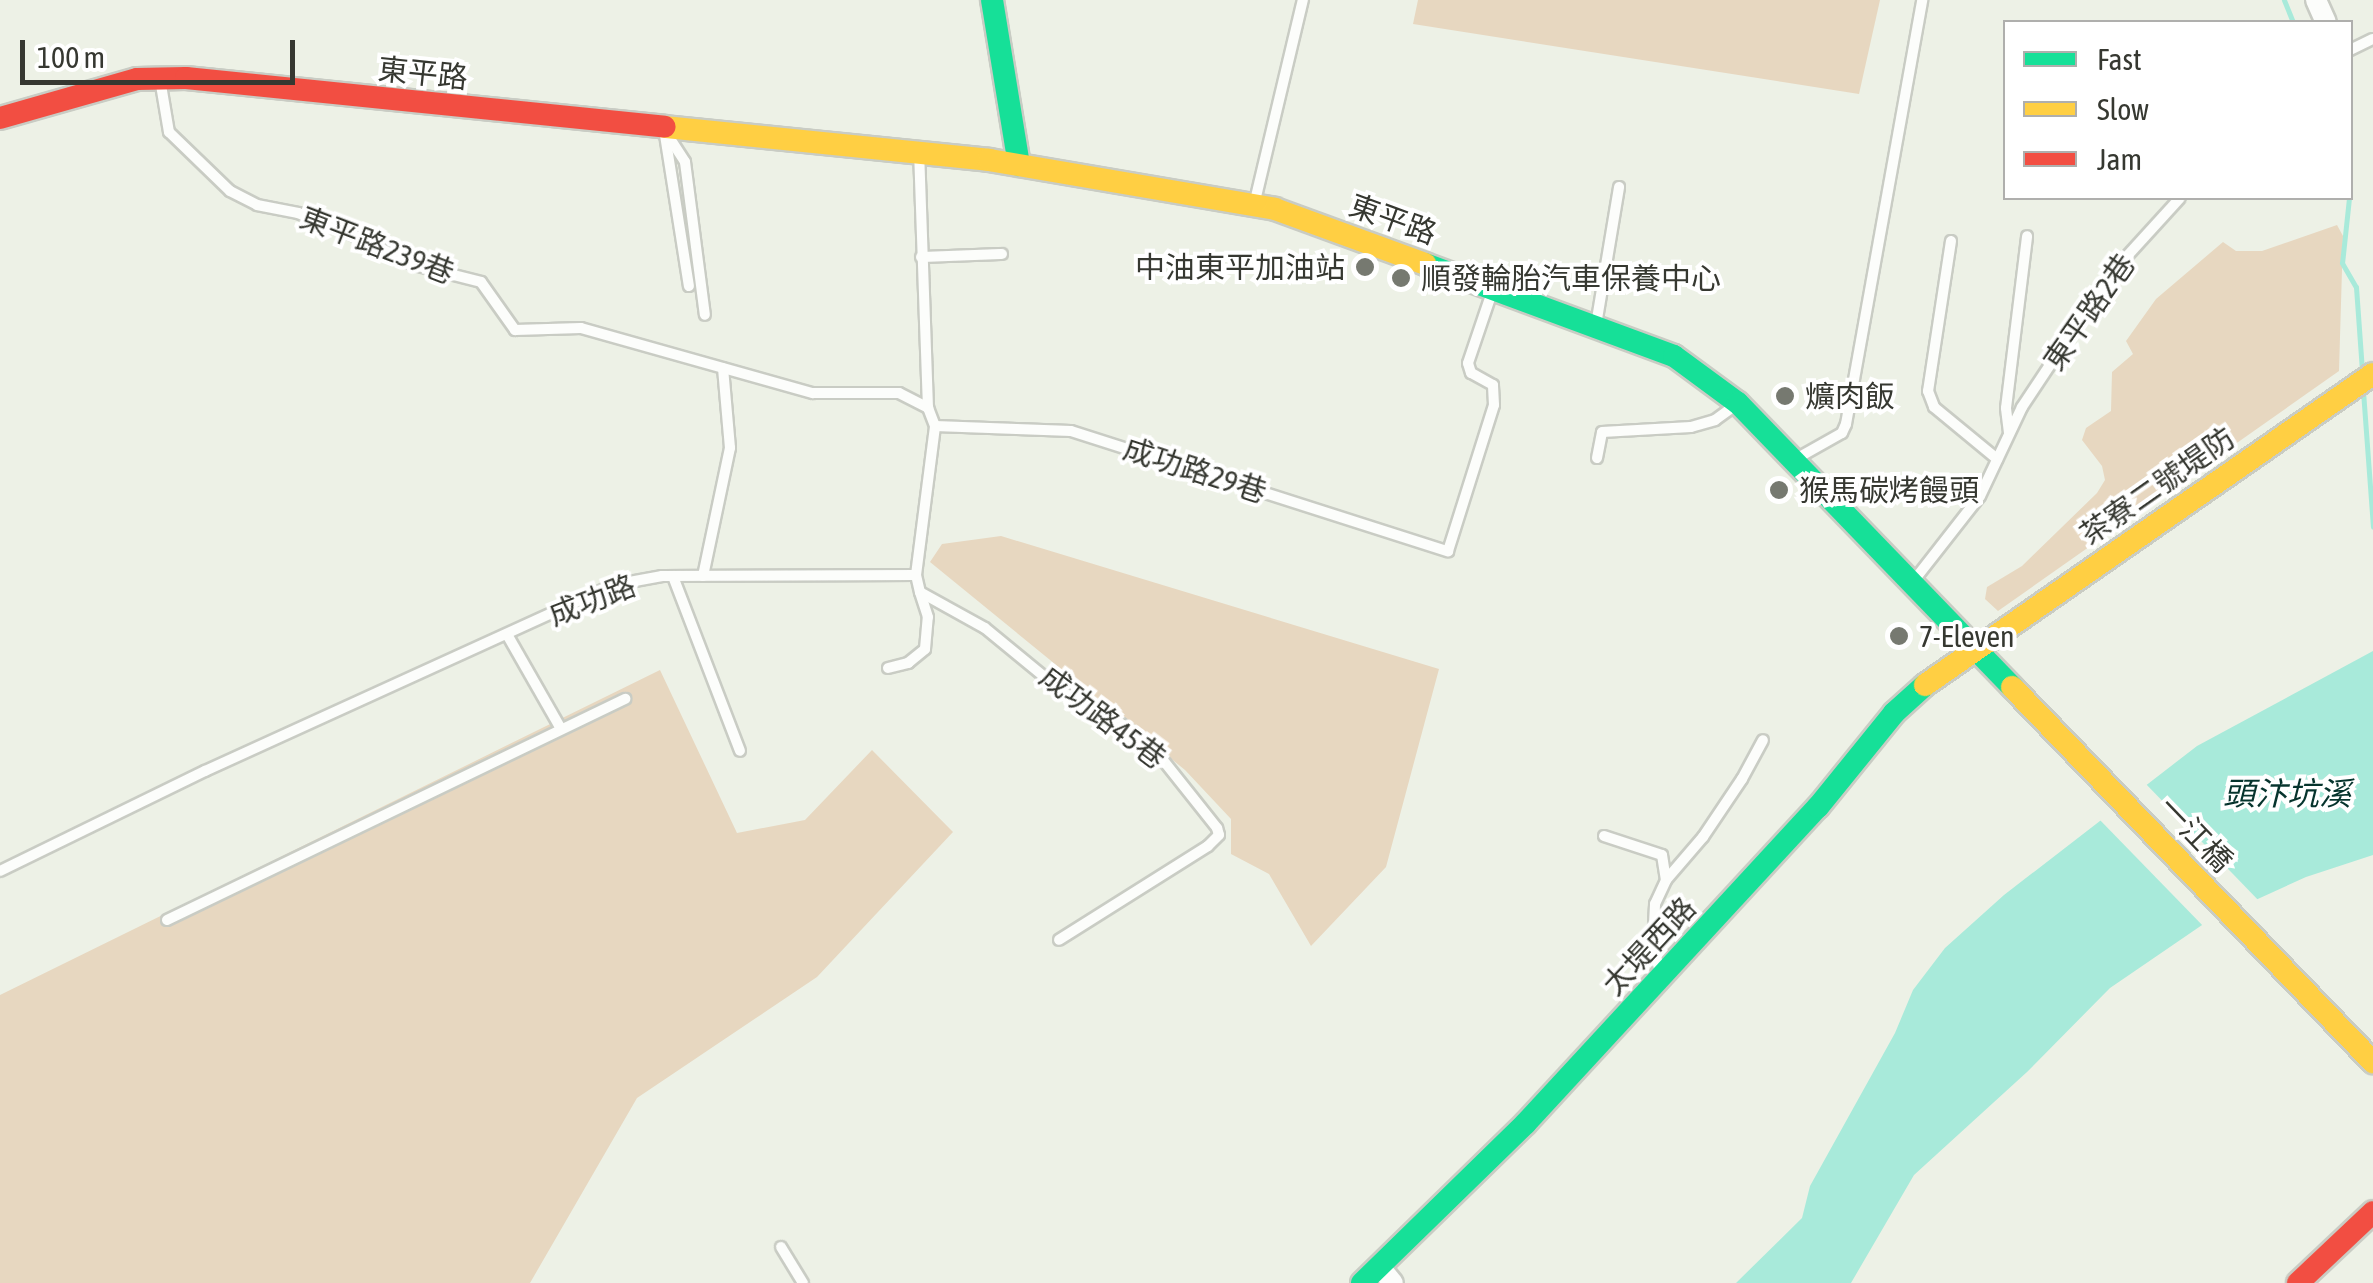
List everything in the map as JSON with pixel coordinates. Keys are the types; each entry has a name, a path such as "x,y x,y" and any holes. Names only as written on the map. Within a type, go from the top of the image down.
{"main road":[{"path":"992,0 1019,165"},
{"name":"東平路","path":"0,118 137,79 160,78 919,152 1019,165 1292,214 1674,356 1738,403 1975,648"},
{"name":"茶寮二號堤防","path":"1975,648 2373,374"},
{"name":"太堤西路","path":"1362,1283 1386,1274 1818,807 1894,713 1933,677 1975,648"},
{"name":"一江橋","path":"1975,648 2373,1062"},
{"path":"2298,1283 2373,1212"}],"lane":[{"path":"1254,206 1303,0"},
{"path":"1793,460 1842,433 1846,424 1922,0"},
{"name":"東平路239巷","path":"160,78 169,132 213,178 256,205 298,213 414,265 481,282 515,330 580,328 813,392 899,393 928,408"},
{"path":"664,129 689,286"},
{"path":"664,129 685,162 705,316"},
{"path":"888,668 908,663 924,649 928,617 916,575 935,426 928,408 919,152"},
{"path":"1596,326 1619,187"},
{"name":"東平路2巷","path":"1911,583 1980,496 2010,434 2109,276 2178,200"},
{"name":"東平路2巷","path":"2010,434 2006,408 2027,236"},
{"path":"1951,241 1928,391 1934,406 1998,460"},
{"path":"921,257 1002,254"},
{"name":"成功路29巷","path":"935,426 1071,431 1448,551 1494,405 1493,384 1471,373 1468,363 1494,287"},
{"path":"703,576 730,448 724,368"},
{"path":"1597,458 1602,432 1674,430 1715,420 1738,403"},
{"name":"成功路","path":"0,870 205,771 613,586 662,576 674,579 916,575"},
{"path":"674,579 740,750"},
{"name":"成功路45巷","path":"920,592 985,628 1064,693 1121,724 1156,750 1217,828 1219,835 1208,846 1059,940"},
{"path":"508,636 561,730"},
{"path":"167,920 626,699"},
{"path":"1661,979 1653,942 1655,904 1666,880 1703,837 1762,740"},
{"path":"1604,836 1662,856 1666,880"},
{"path":"782,1247 803,1283"}],"shaded area":[{"path":"1418,0 1880,0 1859,94 1413,24"},
{"path":"2337,225 2343,236 2339,371 1998,611 1985,599 1987,587 2022,566 2097,493 2105,480 2102,466 2082,440 2086,428 2111,411 2112,372 2133,354 2126,341 2156,299 2223,242 2236,251 2262,251"},
{"path":"1001,536 1439,669 1386,867 1311,946 1269,874 1231,854 1231,819 1185,770 930,562 942,544"},
{"path":"660,670 737,833 805,820 872,750 953,832 817,977 637,1098 530,1283 0,1283 0,995"}],"water":[{"name":"頭汴坑溪","path":"2373,651 2373,855 2306,877 2205,923 2110,988 2027,1072 1914,1175 1851,1283 1736,1283 1802,1218 1810,1186 1895,1033 1913,990 1945,948 2004,895 2197,746"}],"pier":[{"path":"2144,782 2261,903 2206,929 2098,818"}],"waterway":[{"path":"2284,0 2292,20"},
{"path":"2349,200 2342,263 2356,287 2362,370"},
{"path":"2363,391 2373,527"}],"traffic: fast":[{"path":"992,0 1019,165"},
{"path":"1425,264 1674,356 1738,403 2012,687"},
{"path":"1362,1283 1526,1123 1818,807 1894,713 1925,685"}],"traffic: slow":[{"path":"665,127 989,160 1275,209 1425,264"},
{"path":"1925,685 2373,374"},
{"path":"2012,687 2373,1062"}],"traffic: jam":[{"path":"0,118 137,79 186,78 665,127"},
{"path":"2298,1283 2373,1212"}],"place":[{"name":"中油東平加油站","path":"1365,267"},
{"name":"順發輪胎汽車保養中心","path":"1401,278"},
{"name":"爌肉飯","path":"1785,396"},
{"name":"猴馬碳烤饅頭","path":"1779,490"},
{"name":"7-Eleven","path":"1899,636"}]}
